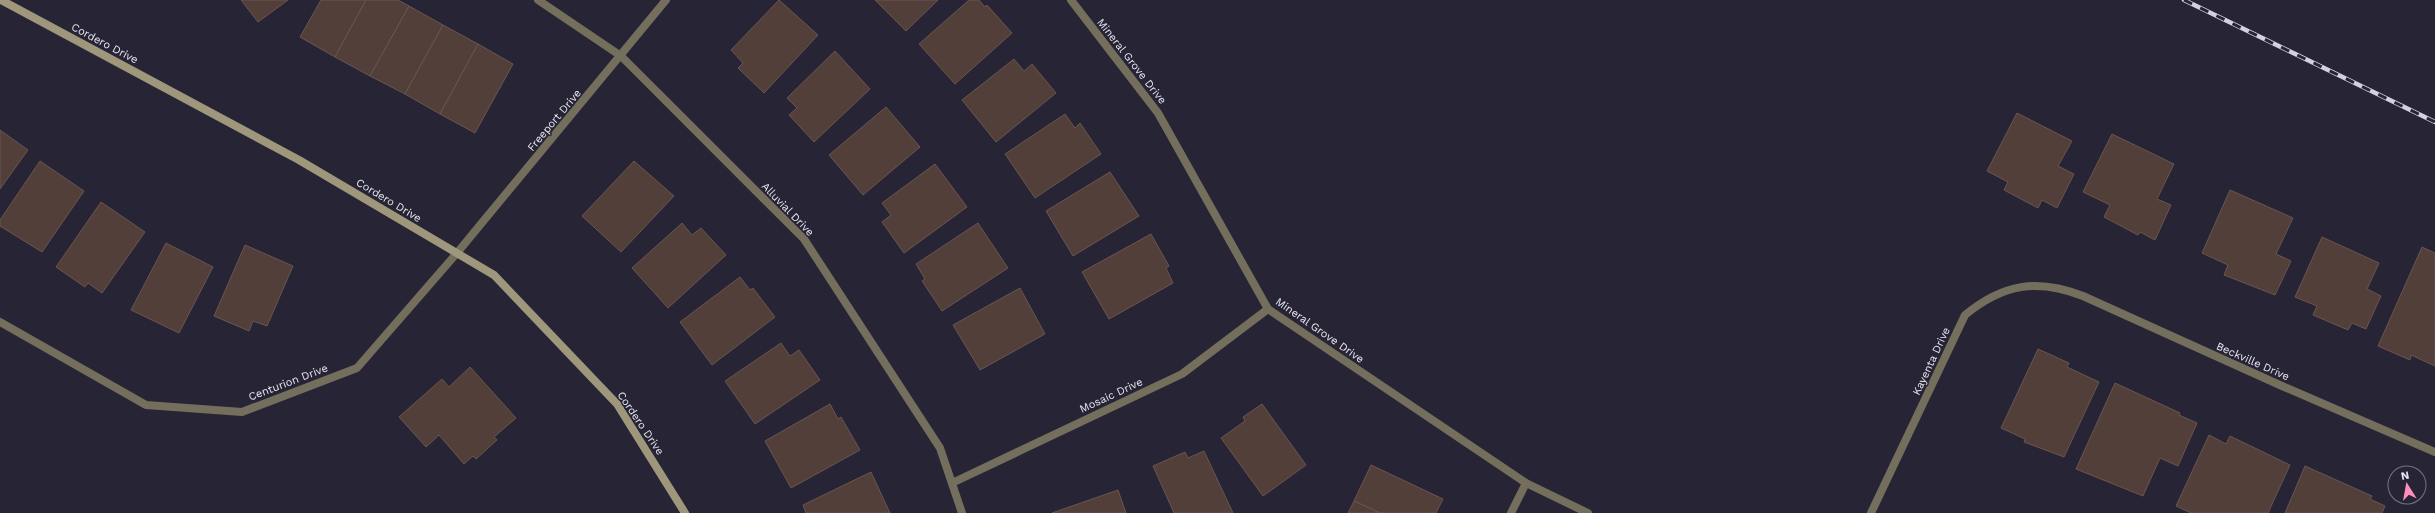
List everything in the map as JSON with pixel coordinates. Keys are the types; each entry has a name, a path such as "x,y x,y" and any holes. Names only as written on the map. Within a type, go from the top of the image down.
{"street":[{"name":"Cordero Drive","path":"1,0 299,160 494,275 617,404 685,513"},
{"name":"Alluvial Drive","path":"538,0 621,56 804,239 940,448 962,513"},
{"name":"Freeport Drive","path":"457,253 666,0"},
{"name":"Mineral Grove Drive","path":"1071,0 1158,113 1268,309 1526,483 1588,513"},
{"name":"Centurion Drive","path":"0,322 146,406 242,412 357,368 457,253"},
{"name":"Kayenta Drive","path":"1871,513 1965,315 1981,302 2001,292 2021,286 2042,285 2064,288"},
{"name":"Beckville Drive","path":"2064,288 2435,452"},
{"name":"Mosaic Drive","path":"952,482 1182,374 1268,309"},
{"path":"1511,513 1526,483"}],"building":[{"path":"241,0 288,0 258,22"},
{"path":"321,0 366,0 335,57 300,37"},
{"path":"366,0 398,0 409,6 370,76 335,57"},
{"path":"779,0 818,35 764,93 738,68 743,63 731,50"},
{"path":"875,0 938,0 906,31"},
{"path":"969,0 979,0 985,7 987,5 1012,33 955,84 919,44"},
{"path":"409,6 443,25 405,94 370,76"},
{"path":"443,25 478,44 440,114 405,94"},
{"path":"478,44 513,64 475,133 440,114"},
{"path":"835,51 870,89 814,142 789,115 797,108 787,98"},
{"path":"1014,59 1024,71 1032,64 1056,93 996,142 962,100"},
{"path":"886,107 920,147 863,195 829,155"},
{"path":"2017,113 2072,141 2058,166 2074,174 2057,208 2042,200 2038,208 2004,190 2008,182 1987,171"},
{"path":"1065,114 1075,128 1080,123 1101,154 1035,198 1005,154"},
{"path":"0,130 28,150 0,189"},
{"path":"2112,134 2174,164 2157,199 2171,205 2155,240 2140,232 2138,235 2104,217 2110,205 2083,192"},
{"path":"40,161 84,191 42,252 0,226 0,220"},
{"path":"634,161 674,196 621,252 582,216"},
{"path":"935,164 967,207 904,253 882,222 891,215 882,203"},
{"path":"1110,172 1139,216 1073,256 1046,211"},
{"path":"2230,190 2293,218 2276,254 2291,261 2275,295 2224,275 2228,265 2202,253"},
{"path":"101,202 145,232 102,293 88,283 85,287 56,267"},
{"path":"682,223 692,235 701,228 726,255 668,308 632,268"},
{"path":"978,223 1008,268 942,311 922,281 925,279 916,264"},
{"path":"1151,234 1169,266 1166,268 1173,283 1109,319 1082,272"},
{"path":"2322,237 2379,263 2367,289 2381,296 2366,329 2352,323 2348,330 2313,315 2317,306 2295,297"},
{"path":"166,243 213,267 179,333 131,310"},
{"path":"245,245 293,266 267,326 253,321 249,331 214,316"},
{"path":"2422,247 2435,253 2435,366 2411,355 2410,360 2378,346"},
{"path":"740,277 750,290 753,288 775,317 712,365 680,322"},
{"path":"1020,288 1045,334 980,370 953,325"},
{"path":"781,343 790,356 799,350 820,380 755,424 725,381"},
{"path":"2038,349 2069,363 2067,367 2099,382 2064,457 2024,442 2025,439 2001,428"},
{"path":"470,367 516,418 494,437 497,440 476,459 473,456 464,464 439,435 426,447 399,417 442,379 449,387"},
{"path":"2115,383 2180,413 2179,415 2197,423 2178,466 2160,458 2143,496 2076,469"},
{"path":"830,404 838,419 841,417 860,450 791,488 765,441"},
{"path":"1262,404 1306,465 1263,496 1221,438 1245,421 1243,417"},
{"path":"2209,435 2226,444 2230,436 2290,465 2268,513 2191,513 2176,506"},
{"path":"1204,451 1233,513 1174,513 1153,466 1185,452 1188,458"},
{"path":"1371,465 1443,499 1436,513 1380,513 1354,501"},
{"path":"2305,466 2372,496 2370,499 2385,506 2382,513 2285,513"},
{"path":"871,472 890,513 806,513 803,505"},
{"path":"1118,490 1126,513 1052,513"},
{"path":"1354,501 1380,513 1348,513"}],"railway":[{"path":"2184,0 2435,122"}]}
